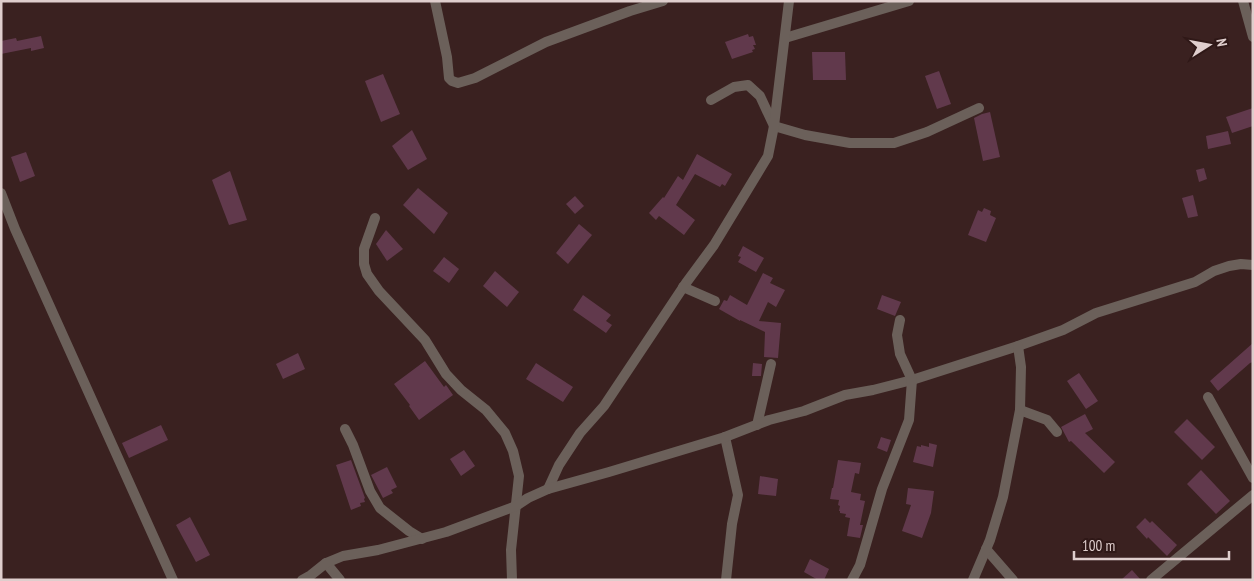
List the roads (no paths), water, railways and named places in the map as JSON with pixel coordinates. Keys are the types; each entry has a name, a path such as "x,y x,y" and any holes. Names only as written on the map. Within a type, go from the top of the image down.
{"street":[{"path":"435,1 447,57 449,78 458,83 475,78 546,42 663,1"},
{"path":"548,489 559,465 580,433 604,406 714,245 768,156 774,126 789,1"},
{"path":"785,38 909,1"},
{"path":"1243,1 1253,37"},
{"path":"711,100 734,87 748,85 760,96 774,126 804,135 850,143 894,143 927,132 979,108"},
{"path":"1,193 15,229 173,580"},
{"path":"376,218 364,249 364,264 367,274 379,291 425,340 446,374 461,390 486,410 505,433 513,451 519,476 511,550 512,580"},
{"path":"302,580 326,563 343,556 378,550 446,532 516,506 548,489 725,437 769,420 846,395 912,380 1063,330 1096,313 1195,282 1229,266 1253,265"},
{"path":"683,288 715,301"},
{"path":"852,580 860,565 882,489 909,420 912,380 900,354 897,335 900,320"},
{"path":"973,580 990,540 1003,497 1020,410 1021,367 1018,346"},
{"path":"757,425 772,364"},
{"path":"1208,396 1253,478"},
{"path":"1020,410 1047,420 1057,432"},
{"path":"345,430 353,445 370,491 380,508 409,532 422,539"},
{"path":"725,437 738,495 732,524 726,580"},
{"path":"1151,580 1253,495"},
{"path":"986,549 1013,580"},
{"path":"326,563 340,580"}]}
